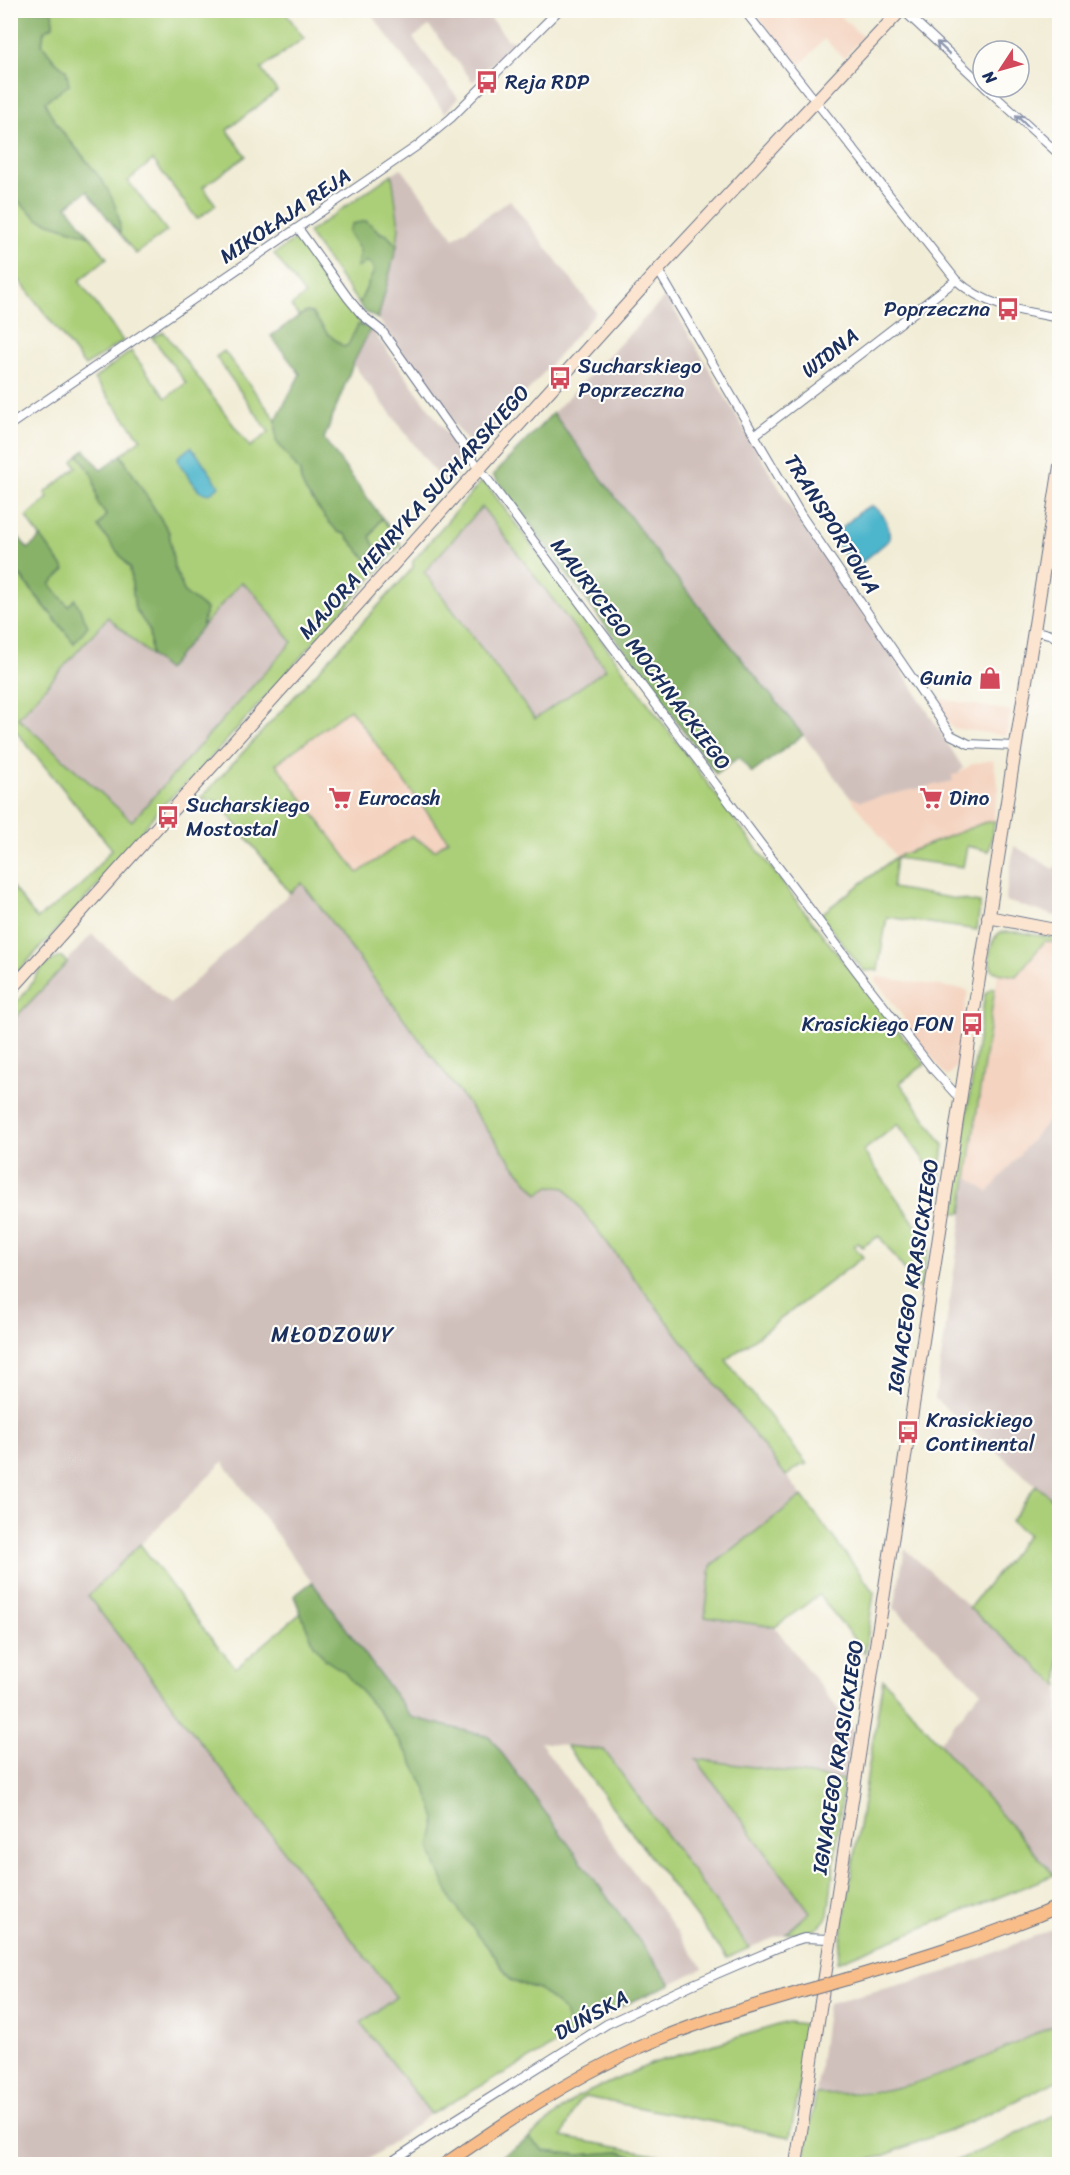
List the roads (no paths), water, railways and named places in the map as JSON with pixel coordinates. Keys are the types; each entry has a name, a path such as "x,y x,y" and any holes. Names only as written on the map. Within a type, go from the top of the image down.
{"main road":[{"path":"445,2164 518,2114 579,2078 635,2049 724,2015 922,1957 1020,1923 1059,1906"}],"street":[{"name":"MIKOŁAJA REJA","path":"10,425 436,132 559,10"},
{"path":"744,10 966,289 990,303 1008,309 1059,318"},
{"path":"902,10 971,74"},
{"name":"MAJORA HENRYKA SUCHARSKIEGO","path":"10,991 658,270 902,10"},
{"path":"998,99 1059,155"},
{"name":"MAURYCEGO MOCHNACKIEGO","path":"298,228 348,298 362,315 382,331 479,468 858,973 938,1075 960,1099"},
{"name":"TRANSPORTOWA","path":"658,270 756,434 801,515 951,735 969,744 1015,746"},
{"name":"WIDNA","path":"756,434 957,280"},
{"name":"IGNACEGO KRASICKIEGO","path":"796,2164 1059,466"},
{"path":"1033,630 1052,635 1059,641"},
{"path":"988,917 1059,931"},
{"name":"DUŃSKA","path":"387,2164 619,2018 791,1942 804,1938 830,1939"}],"water":[{"path":"191,447 219,486 209,494 199,491 179,463 178,457"},
{"path":"872,506 886,520 889,540 860,564 854,564 842,552 834,537 862,510"}],"place":[{"name":"Reja RDP","path":"487,82"},
{"name":"Poprzeczna","path":"1008,309"},
{"name":"Sucharskiego Poprzeczna","path":"560,378"},
{"name":"Gunia","path":"990,678"},
{"name":"Eurocash","path":"340,798"},
{"name":"Dino","path":"931,798"},
{"name":"Sucharskiego Mostostal","path":"168,817"},
{"name":"Krasickiego FON","path":"972,1024"},
{"name":"Krasickiego Continental","path":"908,1432"}],"district":[{"name":"MŁODZOWY","path":"333,1334"}]}
